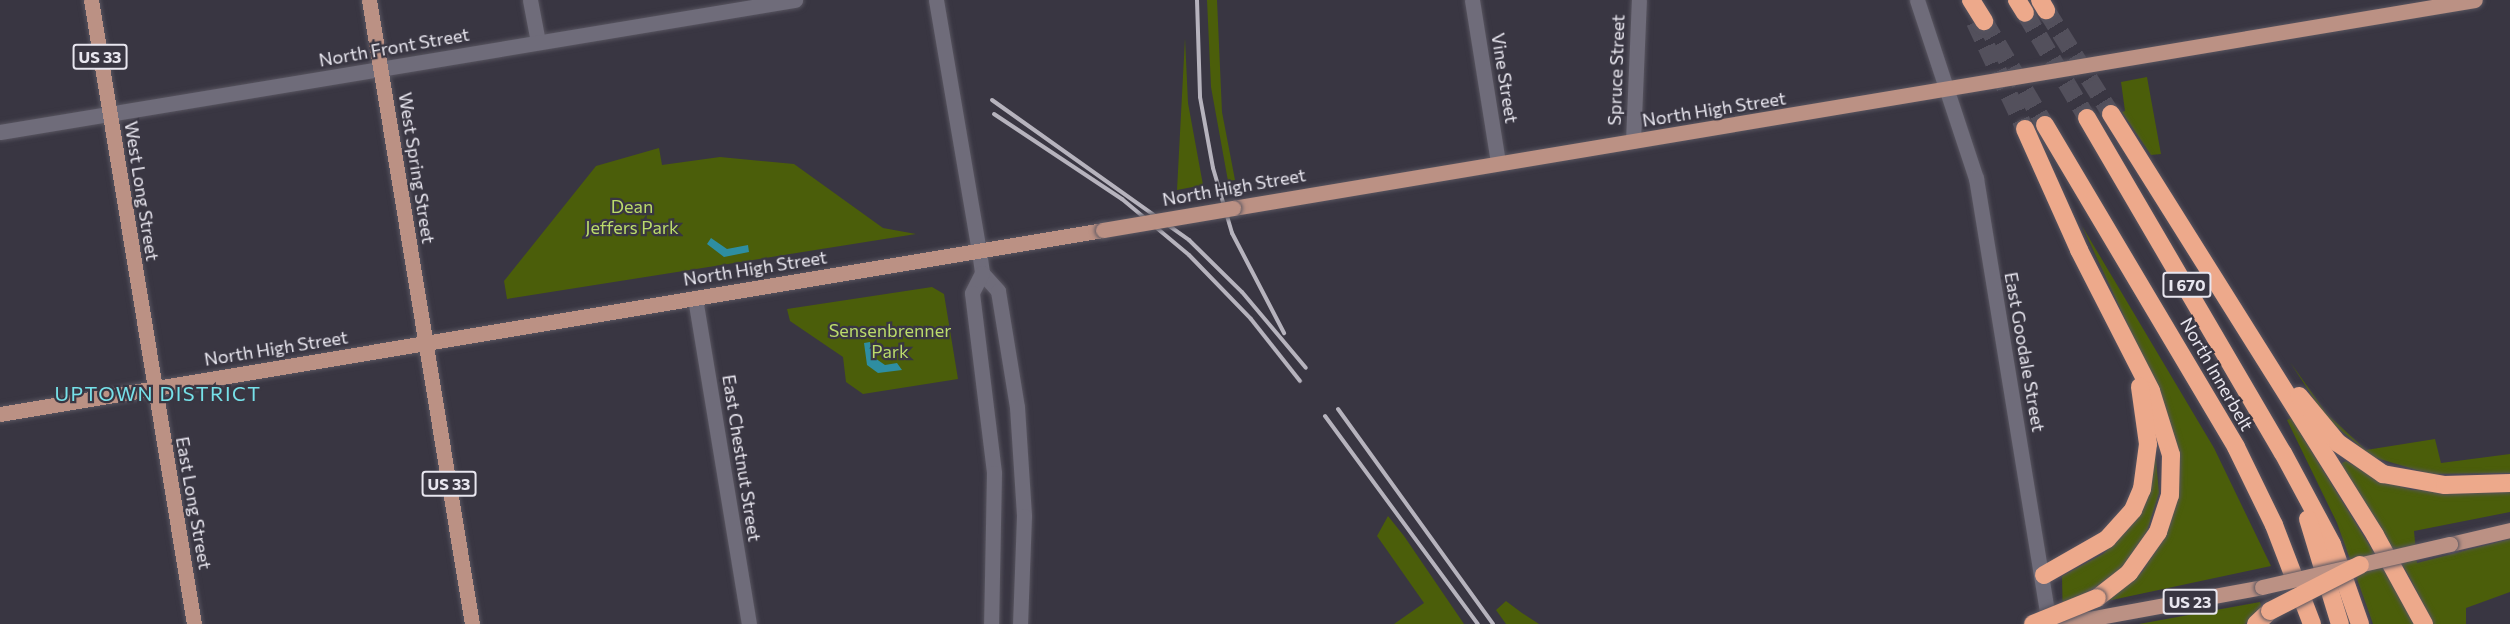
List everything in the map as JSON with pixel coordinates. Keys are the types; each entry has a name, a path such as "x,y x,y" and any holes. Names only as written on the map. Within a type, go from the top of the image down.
{"highway":[{"path":"1965,0 1979,21 1971,0"},
{"path":"2111,114 2219,284 2424,624"},
{"name":"North Innerbelt","path":"2087,118 2283,453 2332,544 2360,624"},
{"name":"North Innerbelt","path":"2045,125 2236,447 2274,525 2312,624"},
{"path":"2025,129 2127,349 2151,391 2171,455 2172,474 2166,514 2144,556 2112,588 2033,624"},
{"path":"2219,284 2314,416 2365,464 2383,474 2418,482 2510,483"},
{"path":"2044,575 2107,539 2133,510 2142,489 2148,444 2145,417 2127,349"},
{"name":"North Innerbelt","path":"2283,453 2322,556 2340,624"},
{"path":"2256,624 2270,611 2360,566"}],"main road":[{"name":"West Long Street","path":"91,0 155,388"},
{"name":"West Spring Street","path":"369,0 426,343"},
{"name":"North High Street","path":"0,414 1326,191 1948,90 2475,0"},
{"name":"US 33","path":"426,343 472,624"},
{"name":"East Long Street","path":"155,388 194,624"},
{"name":"US 23","path":"2061,624 2262,587 2510,530"}],"street":[{"path":"530,0 538,42"},
{"name":"North Front Street","path":"0,132 795,0"},
{"path":"936,0 982,273 972,293 994,464 991,624"},
{"name":"Vine Street","path":"1472,0 1498,163"},
{"name":"Spruce Street","path":"1633,141 1639,0"},
{"name":"East Goodale Street","path":"1917,0 1976,178 2044,575 2049,624"},
{"path":"982,273 998,291 1017,407 1023,516 1020,624"},
{"name":"East Chestnut Street","path":"695,298 749,624"}],"green space":[{"path":"1207,0 1217,0 1222,112 1235,180 1228,181 1211,87"},
{"path":"1185,38 1188,103 1203,185 1177,190"},
{"path":"2147,77 2161,154 2151,155 2122,112 2125,111 2121,82"},
{"name":"Dean Jeffers Park","path":"659,148 662,165 720,157 794,164 883,228 916,234 507,299 504,281 596,166"},
{"path":"2082,226 2214,448 2271,566 2107,601 2142,572 2166,535 2176,444 2161,396"},
{"name":"Sensenbrenner Park","path":"932,287 944,294 958,379 863,394 846,382 843,357 790,321 787,309"},
{"path":"2290,362 2327,414 2366,450 2435,439 2441,463 2510,454 2510,473 2430,474 2373,457 2327,419"},
{"path":"2291,418 2400,595 2414,624 2373,624 2337,523 2287,420"},
{"path":"2155,448 2159,493 2147,531 2126,564 2063,624 2062,576 2103,554 2131,526 2152,483"},
{"path":"2346,461 2380,480 2412,490 2510,490 2510,512 2414,531 2417,563 2510,539 2510,592 2466,608 2466,624 2433,624 2409,576 2340,464"},
{"path":"1388,516 1464,624 1394,624 1424,603 1377,536"},
{"path":"1506,601 1539,624 1506,624 1496,610"},
{"path":"2260,602 2262,608 2245,624 2139,624"}],"water":[{"path":"711,238 727,249 748,245 749,252 724,257 707,244"},
{"path":"870,342 872,356 885,365 897,363 902,370 878,373 867,365 864,343"}],"tunnel":[{"path":"2046,10 2111,114"},
{"path":"2025,13 2087,118"},
{"path":"1984,21 2045,125"},
{"path":"1975,22 2025,129"}],"railway":[{"path":"1197,0 1200,97 1213,168 1232,233 1284,333"},
{"path":"992,100 1189,240 1242,292 1306,368"},
{"path":"994,114 1122,199 1189,255 1251,319 1300,381"},
{"path":"1338,409 1493,624"},
{"path":"1325,416 1478,624"}],"district":[{"name":"UPTOWN DISTRICT","path":"158,393"}]}
